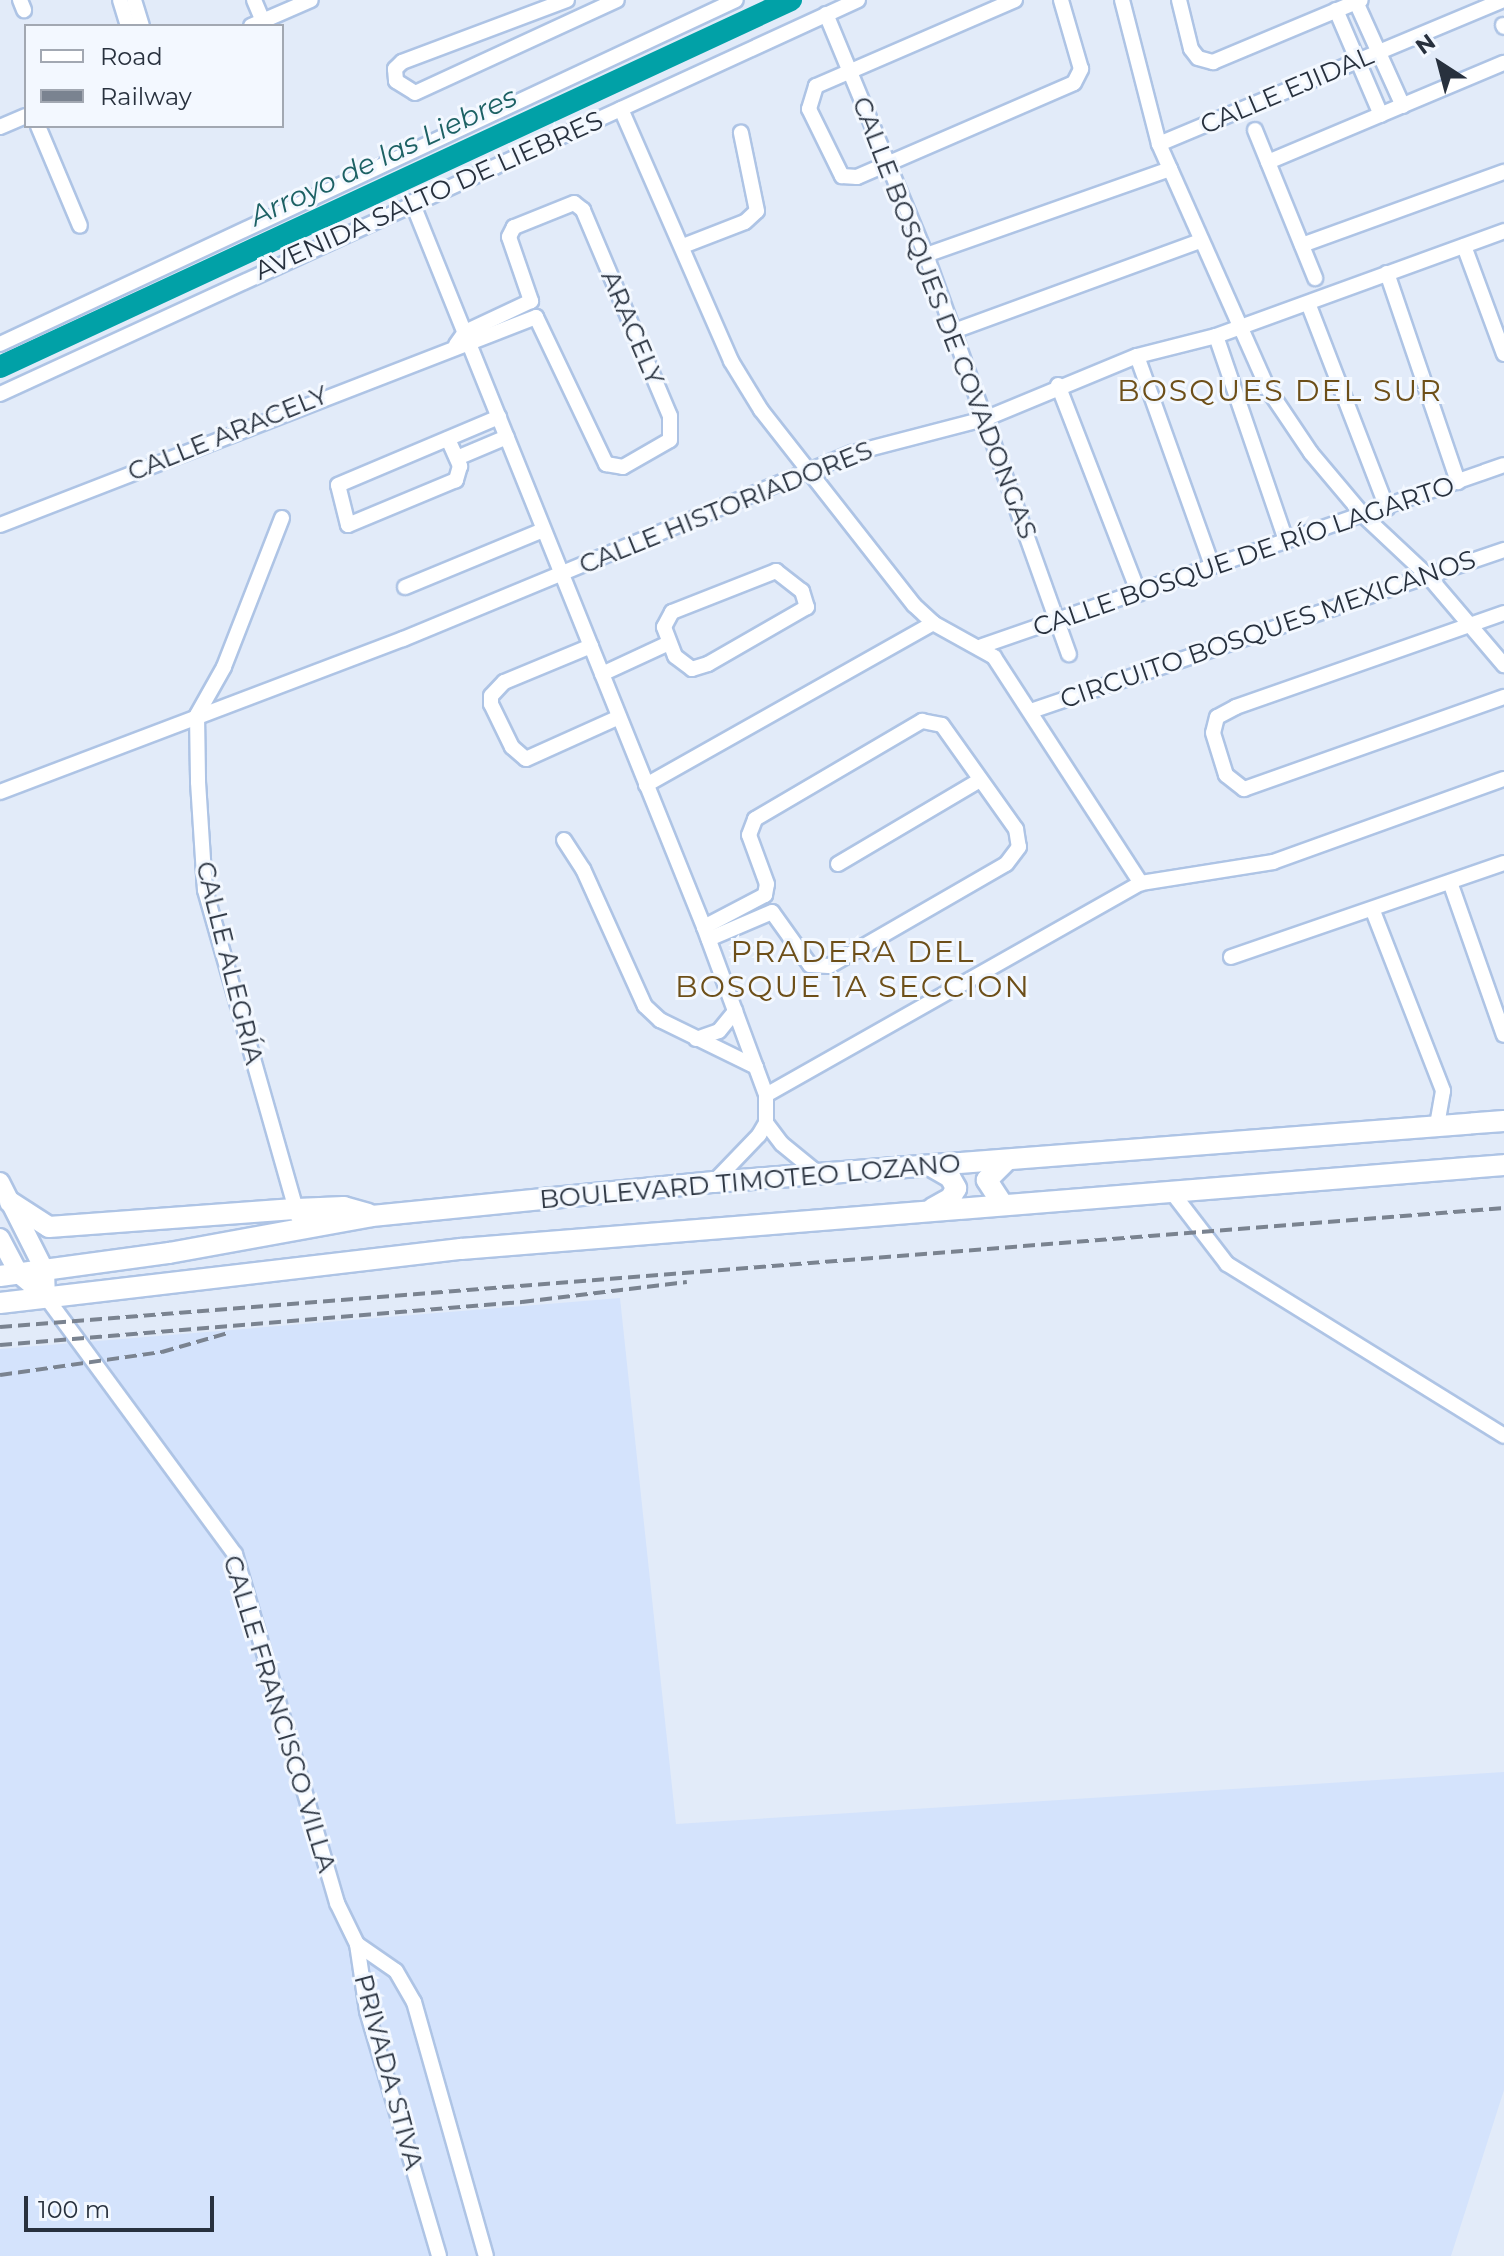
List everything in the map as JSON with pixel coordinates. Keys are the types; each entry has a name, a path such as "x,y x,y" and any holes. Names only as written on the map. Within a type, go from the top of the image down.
{"main road":[{"name":"BOULEVARD TIMOTEO LOZANO","path":"10,1275 45,1271 298,1219 372,1216 714,1182 1504,1121"},
{"path":"1003,1205 987,1180 1006,1161"},
{"name":"BOULEVARD TIMOTEO LOZANO","path":"0,1303 351,1259 1504,1165"},
{"path":"930,1210 951,1198 956,1188 950,1177 931,1166"},
{"path":"0,1182 45,1271 46,1297"},
{"path":"10,1202 49,1227 298,1219"},
{"path":"0,1238 10,1275 46,1297"}],"street":[{"path":"120,0 127,24"},
{"path":"134,0 141,24"},
{"path":"254,0 257,24 311,0"},
{"path":"567,0 402,62 395,69 396,81 415,93 617,0"},
{"name":"AVENIDA SALTO DE LIEBRES","path":"0,344 736,0"},
{"name":"AVENIDA SALTO DE LIEBRES","path":"0,394 412,202 858,0"},
{"path":"1015,0 816,86 809,109 842,176 857,177 1074,83 1081,69 1061,0"},
{"path":"1122,0 1159,144 1237,328 1290,424 1364,516 1429,577 1504,665"},
{"path":"1179,0 1191,49 1206,62 1358,1 1403,106"},
{"name":"CALLE EJIDAL","path":"1159,144 1504,0"},
{"path":"1336,10 1381,115"},
{"name":"CALLE BOSQUES DE COVADONGAS","path":"826,14 926,255 987,418 1069,654"},
{"path":"1268,162 1504,63"},
{"path":"621,109 740,377 933,623 982,646 1031,711 1141,883"},
{"path":"0,127 24,117"},
{"path":"39,128 80,226"},
{"path":"1255,130 1315,278"},
{"path":"683,246 745,222 757,211 741,133"},
{"path":"926,255 1170,169"},
{"path":"1302,245 1504,172"},
{"path":"412,202 464,341 499,417 707,933 766,1095 766,1123 744,1156 714,1182"},
{"name":"ARACELY","path":"566,203 577,204 670,416 672,435 666,446 623,467 606,464 536,317 464,341 531,301 509,237 514,227 566,203"},
{"name":"CALLE HISTORIADORES","path":"0,792 562,573 853,453 987,418 1058,385 1137,356 1216,336 1504,231"},
{"path":"954,331 1200,241"},
{"path":"1464,246 1504,354"},
{"path":"1387,273 1458,482"},
{"path":"1308,303 1387,508"},
{"path":"1216,336 1285,538"},
{"name":"CALLE ARACELY","path":"0,525 464,341"},
{"path":"1137,356 1212,566"},
{"path":"1058,385 1139,594"},
{"path":"448,439 457,458 456,480 358,524 348,525 343,518 338,485 499,417"},
{"path":"457,458 507,437"},
{"name":"CALLE BOSQUE DE RÍO LAGARTO","path":"982,646 1058,624 1285,538 1364,516 1504,465"},
{"path":"197,715 224,667 282,518"},
{"path":"405,587 543,530"},
{"name":"CIRCUITO BOSQUES MEXICANOS","path":"1031,711 1504,550"},
{"path":"776,571 808,599 807,607 708,664 692,669 675,656 669,643 664,621 672,612 776,571"},
{"path":"1504,613 1225,712 1217,717 1213,733 1226,775 1244,789 1504,697"},
{"path":"646,785 933,623"},
{"path":"602,674 669,643"},
{"path":"591,646 504,682 491,696 491,704 512,747 526,759 619,717"},
{"name":"CALLE ALEGRÍA","path":"197,715 205,890 298,1219"},
{"path":"922,721 942,725 1016,829 1019,847 1006,864 820,968 806,961 772,912 707,933 765,895 767,884 749,835 755,819 922,721"},
{"path":"766,1095 1141,883 1273,862 1504,779"},
{"path":"838,864 980,780"},
{"path":"564,840 583,869 633,990 660,1020 756,1067"},
{"path":"1231,957 1373,911 1504,863"},
{"path":"1450,882 1504,1035"},
{"path":"1373,911 1443,1091 1437,1126"},
{"path":"696,1039 719,1031 735,1011"},
{"path":"766,1123 821,1176"},
{"path":"1171,1191 1227,1264 1504,1436"},
{"name":"CALLE FRANCISCO VILLA","path":"46,1297 235,1554 337,1903 357,1944"},
{"name":"PRIVADA STIVA","path":"357,1944 367,2011 439,2256"},
{"name":"PRIVADA STIVA","path":"357,1944 396,1971 414,2002 486,2256"}],"shaded area":[{"path":"620,1298 676,1824 1504,1772 1504,2090 1451,2256 0,2256 0,1349"}],"waterway":[{"name":"Arroyo de las Liebres","path":"0,367 791,0"}],"railway":[{"path":"0,1327 1504,1208"},
{"path":"0,1345 522,1302 687,1282"},
{"path":"0,1375 162,1352 228,1333"}],"district":[{"name":"BOSQUES DEL SUR","path":"1280,391"},
{"name":"PRADERA DEL BOSQUE 1A SECCION","path":"853,969"}]}
